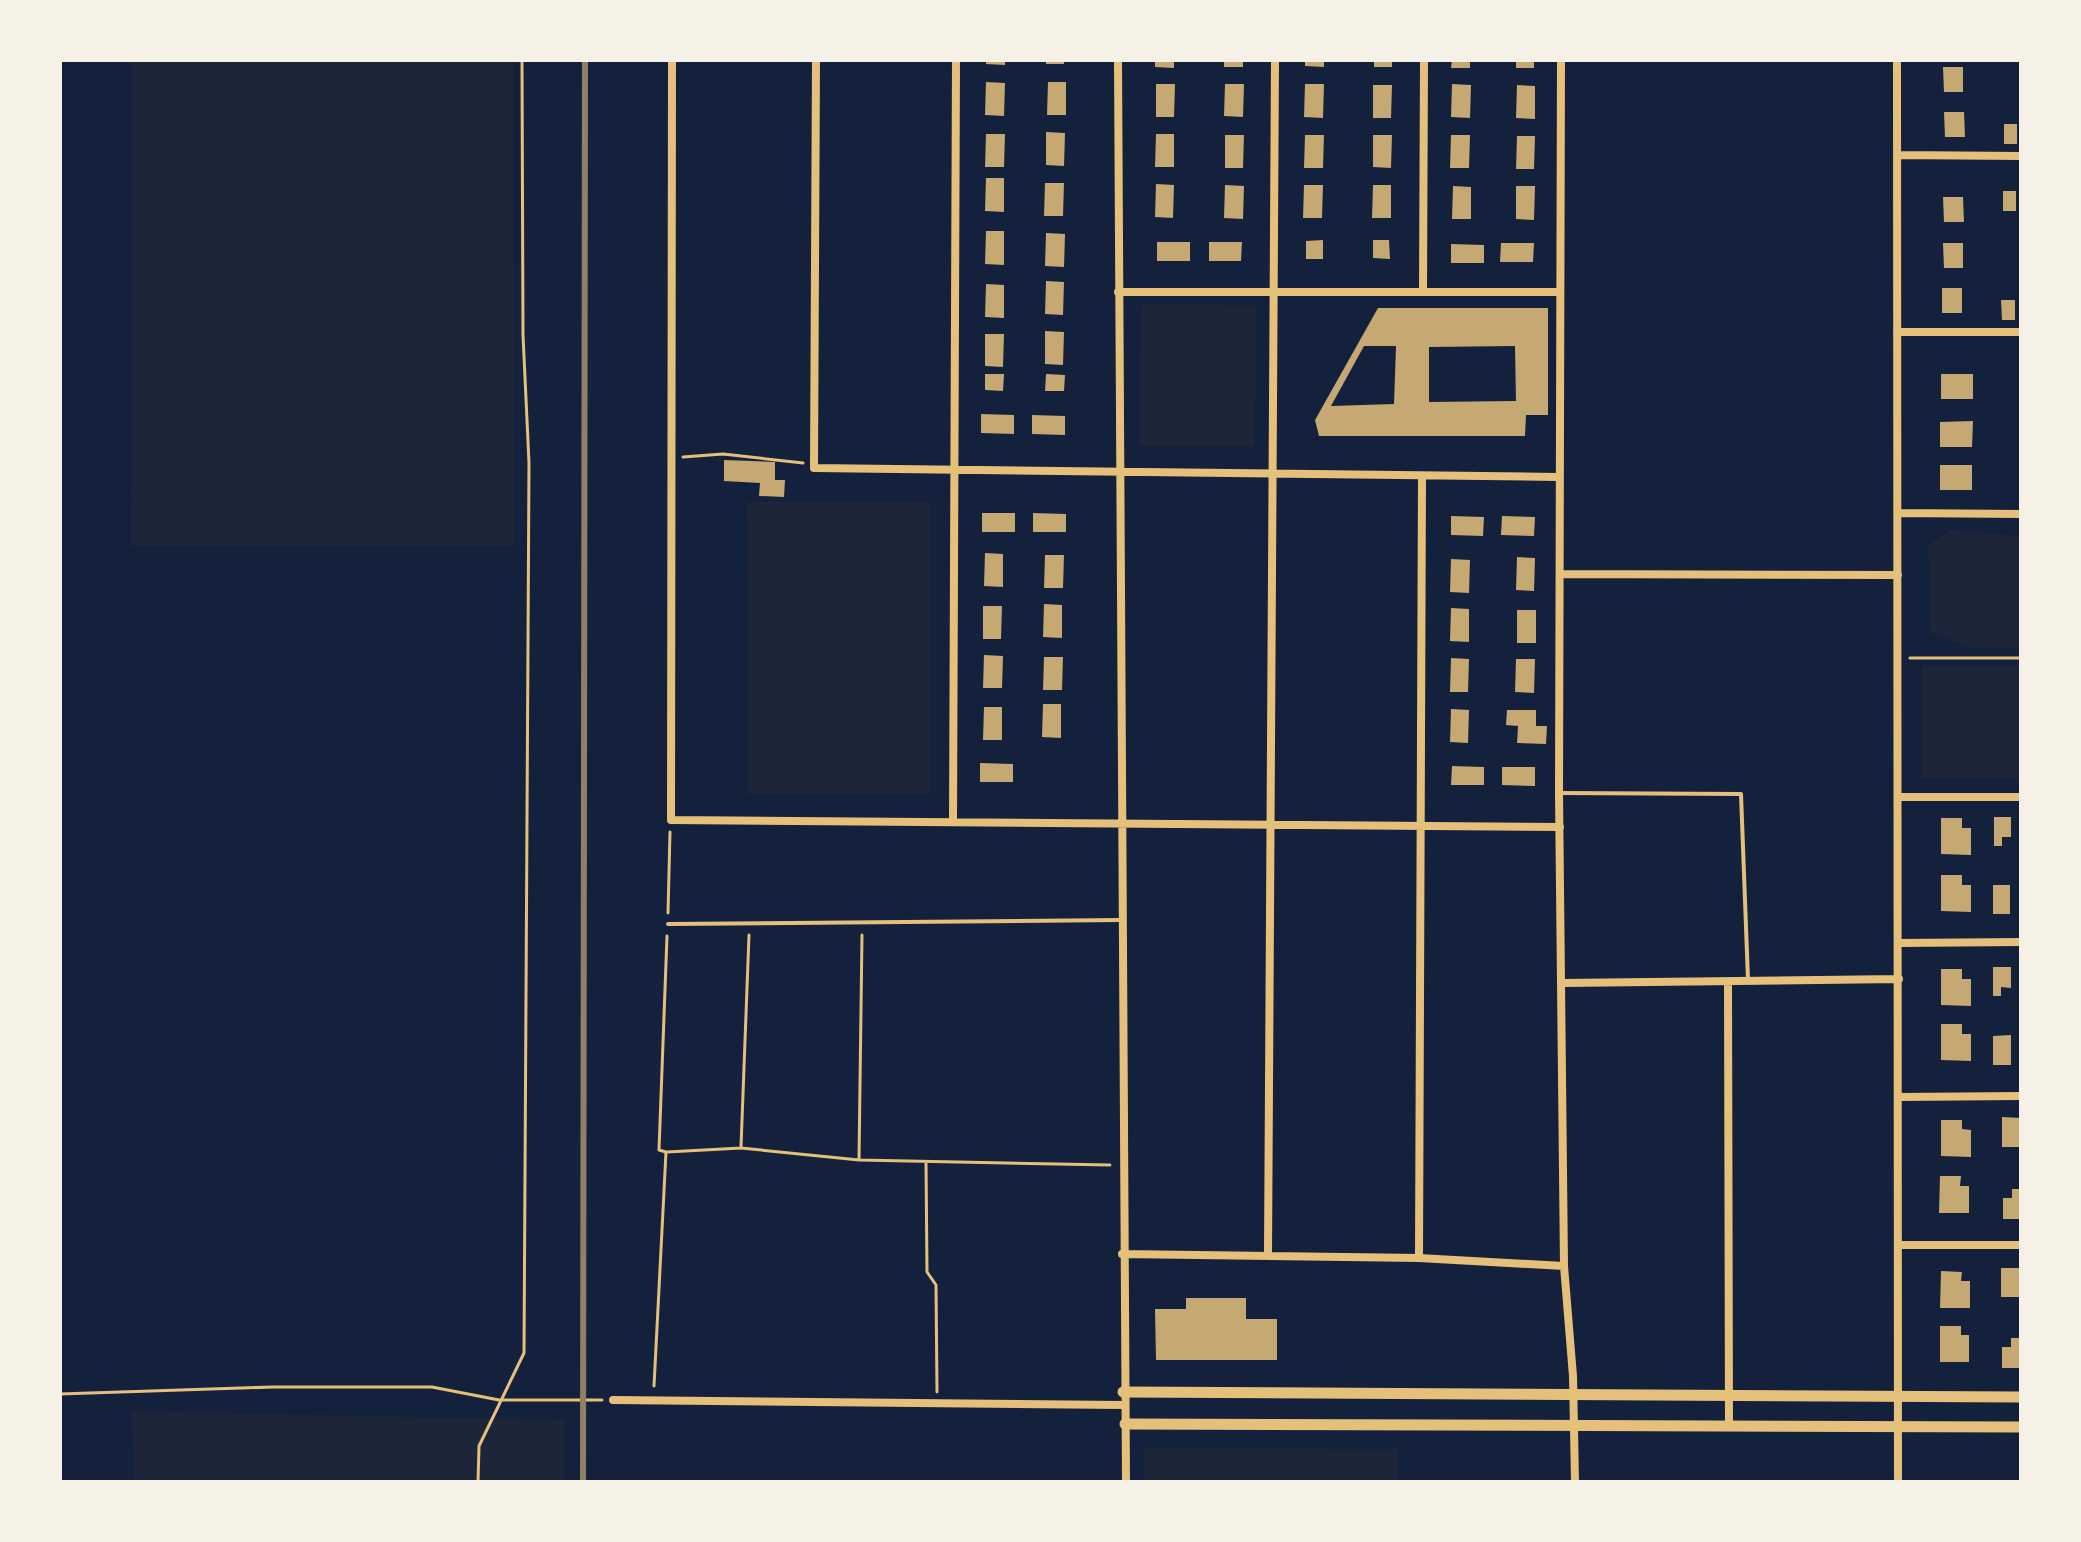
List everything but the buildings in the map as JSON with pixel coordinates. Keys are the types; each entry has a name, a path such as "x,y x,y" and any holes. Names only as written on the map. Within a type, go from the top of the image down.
{"street":[{"path":"672,60 671,820 1560,827"},
{"path":"816,60 814,468 1558,477"},
{"path":"953,821 956,60"},
{"path":"1118,60 1122,1254 1126,1482"},
{"path":"1268,1256 1275,60"},
{"path":"1423,292 1424,60"},
{"path":"1561,60 1559,793 1564,1266 1572,1396 1572,1482"},
{"path":"1897,60 1898,1482"},
{"path":"1897,155 2021,156"},
{"path":"1118,292 1558,292"},
{"path":"1897,332 2021,332"},
{"path":"1419,1258 1422,476"},
{"path":"1898,513 2021,514"},
{"path":"1560,574 1898,575"},
{"path":"1898,797 2021,797"},
{"path":"1899,943 2021,942"},
{"path":"1563,983 1899,979"},
{"path":"1728,982 1729,1426"},
{"path":"1899,1097 2021,1096"},
{"path":"1899,1245 2021,1245"},
{"path":"1122,1254 1419,1258 1564,1266"},
{"path":"1123,1392 2021,1397"},
{"path":"613,1400 1124,1405"},
{"path":"1125,1424 2021,1427"}],"lane":[{"path":"1559,793 1741,794 1748,982"},
{"path":"668,924 862,919 1121,920"}],"path":[{"path":"478,1482 479,1446 524,1353 529,463 523,335 522,60"},
{"path":"671,458 723,454 795,460 814,468"},
{"path":"1898,658 2021,658"},
{"path":"671,820 659,1150 741,1148 859,1160 1122,1165"},
{"path":"859,1160 862,919"},
{"path":"741,1148 749,923"},
{"path":"653,1400 666,1152"},
{"path":"926,1162 927,1272 936,1285 937,1404"},
{"path":"60,1394 273,1387 432,1387 499,1400 613,1400"}],"shaded area":[{"path":"132,60 513,60 515,546 131,546"},
{"path":"1141,304 1256,305 1255,447 1140,446"},
{"path":"930,501 930,794 748,794 747,502"},
{"path":"1951,530 2021,536 2021,649 1972,648 1931,633 1928,545"},
{"path":"1922,666 2021,666 2021,778 1921,778"},
{"path":"132,1411 564,1420 564,1482 134,1482"},
{"path":"1144,1448 1398,1449 1398,1482 1144,1482"}],"railway":[{"path":"583,1482 585,60"}]}
